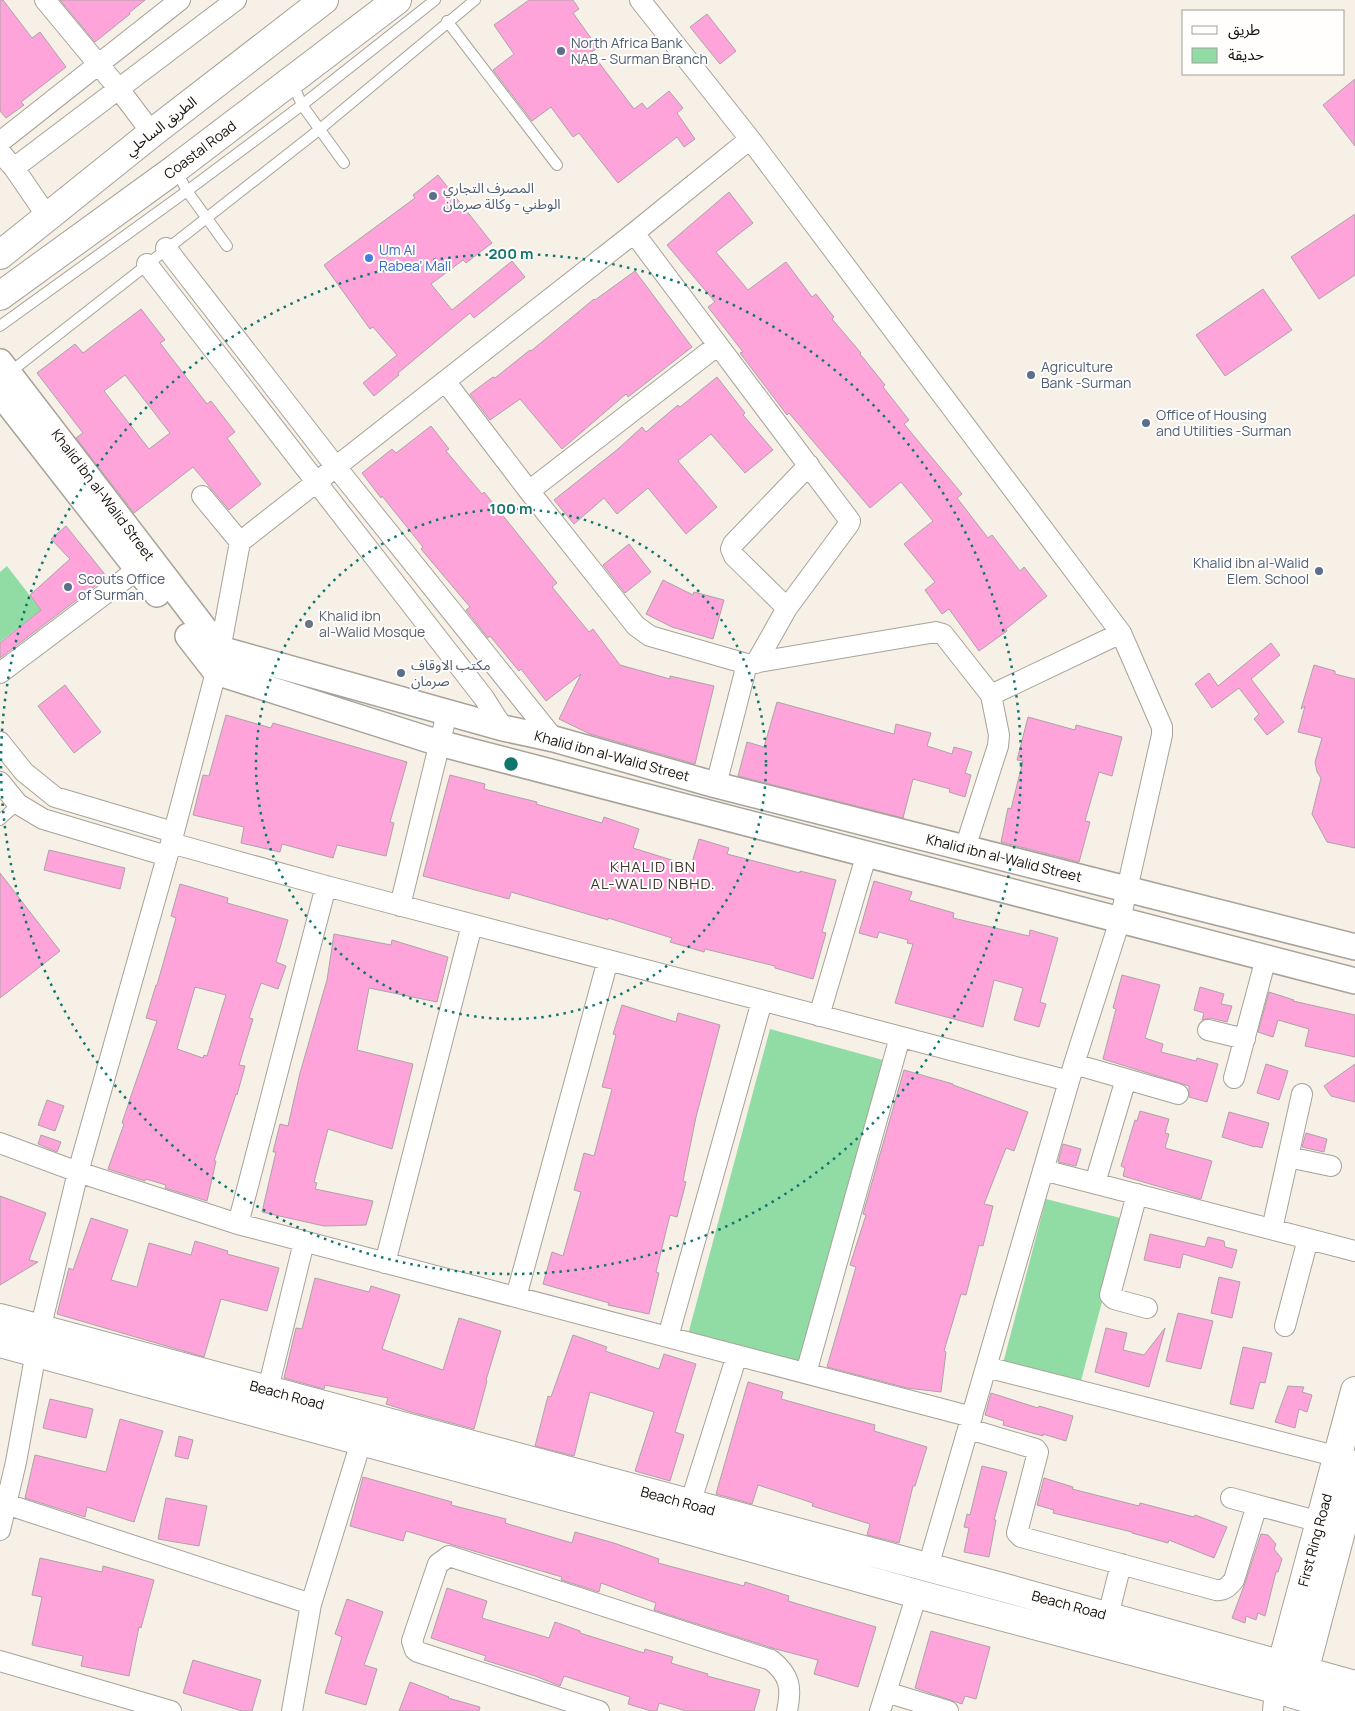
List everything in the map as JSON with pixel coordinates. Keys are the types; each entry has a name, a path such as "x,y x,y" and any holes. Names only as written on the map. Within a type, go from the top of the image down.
{"main road":[{"name":"الطريق الساحلي","path":"0,255 152,133 324,0"},
{"name":"Coastal Road","path":"0,296 181,180 297,93 396,0"},
{"name":"Beach Road","path":"0,1318 38,1342 361,1442 917,1594 1287,1690 1350,1711"},
{"name":"Beach Road","path":"0,1344 38,1342 268,1389 1108,1616 1287,1690 1355,1685"},
{"name":"First Ring Road","path":"1287,1690 1320,1522 1346,1459 1355,1391"},
{"name":"First Ring Road","path":"1287,1690 1355,1478"}],"street":[{"path":"45,0 118,88 152,133"},
{"path":"0,142 180,0"},
{"path":"14,168 236,0"},
{"path":"640,0 750,139 1121,633 1162,727 1162,735 1120,920 1071,1073 928,1567"},
{"path":"0,1530 6,1504 8,1459 78,1172 170,844 218,660 240,542 634,234 750,139"},
{"path":"0,152 14,168 47,216"},
{"path":"634,234 848,517 849,524 787,608 751,663 716,785"},
{"path":"166,248 336,468 554,739"},
{"path":"147,264 484,698 503,728"},
{"path":"529,491 718,345"},
{"name":"Khalid ibn al-Walid Street","path":"3,376 138,569 218,660 554,739 716,785 1355,947"},
{"path":"446,381 529,491 640,631 650,636 751,663 940,632 943,634 991,695 999,735 998,746 965,848"},
{"name":"Khalid ibn al-Walid Street","path":"33,420 218,660"},
{"path":"787,608 734,556 731,549 733,544 809,465"},
{"path":"202,496 240,542"},
{"path":"0,673 138,569"},
{"path":"991,695 1121,633"},
{"path":"218,660 439,742 1355,981"},
{"path":"484,698 506,681"},
{"path":"400,906 447,713"},
{"path":"0,742 24,772 55,796 170,844"},
{"path":"0,775 16,762"},
{"path":"0,782 18,804 43,820 170,844 900,1037 1071,1073 1126,1079 1178,1094"},
{"path":"819,1016 867,853"},
{"path":"238,1224 326,886"},
{"path":"385,1263 472,925"},
{"path":"1234,1078 1266,958"},
{"path":"516,1297 608,960"},
{"path":"668,1337 762,1001"},
{"path":"1208,1030 1245,1039"},
{"path":"806,1373 900,1037"},
{"path":"1095,1183 1126,1079"},
{"path":"1272,1229 1302,1094"},
{"path":"0,1143 78,1172 238,1224 799,1373 806,1373 970,1423 1036,1449 1038,1452 1017,1533 1021,1538 1216,1590 1222,1590 1227,1588 1234,1580 1257,1505"},
{"path":"1288,1156 1331,1166"},
{"path":"1043,1170 1355,1251"},
{"path":"1137,1194 1110,1294 1114,1299 1147,1308"},
{"path":"1285,1326 1308,1239"},
{"path":"268,1389 304,1242"},
{"path":"690,1504 737,1355"},
{"path":"986,1367 1346,1459"},
{"path":"292,1711 311,1604 361,1442"},
{"path":"1231,1498 1320,1522"},
{"path":"6,1504 311,1604"},
{"path":"591,1710 415,1650 412,1642 438,1564 449,1556 771,1660 782,1668 788,1682 790,1699 787,1711"},
{"path":"1108,1616 1121,1564"},
{"path":"880,1711 917,1594"},
{"path":"0,1661 171,1711"},
{"path":"886,1692 948,1711"}],"lane":[{"path":"344,163 297,93 434,0"},
{"path":"3,376 320,129 447,21 475,0"},
{"path":"447,21 557,165"},
{"path":"0,326 181,180 227,246"},
{"path":"0,820 18,804"}],"green space":[{"path":"7,566 41,610 0,642 0,572"},
{"path":"770,1029 883,1060 799,1373 686,1342"},
{"path":"1046,1199 1124,1219 1078,1392 1001,1371"}],"building":[{"path":"0,0 3,0 32,38 40,32 66,67 21,102 24,105 6,118 0,111"},
{"path":"60,0 145,0 95,42"},
{"path":"529,0 573,0 579,9 573,13 598,48 591,52 634,109 642,103 647,109 669,91 683,108 677,113 695,139 684,147 677,137 618,183 579,133 573,137 551,107 532,121 493,70 514,54 494,25"},
{"path":"707,14 736,51 720,64 690,27"},
{"path":"1355,79 1355,146 1323,105"},
{"path":"438,175 492,243 466,263 463,260 431,284 452,310 512,261 525,277 474,318 470,313 398,373 399,375 374,396 363,383 397,355 373,327 370,329 324,265 415,198 413,195"},
{"path":"729,192 753,223 716,252 748,290 786,262 812,297 816,294 834,317 832,319 885,385 883,387 909,420 904,424 962,494 957,498 988,538 992,535 1020,571 1024,567 1047,596 1006,629 1007,631 979,651 949,609 942,614 925,590 935,582 904,544 933,521 901,482 870,508 789,413 787,415 740,353 743,352 708,307 715,302 667,245"},
{"path":"1355,214 1355,275 1319,299 1291,257"},
{"path":"635,271 692,347 628,397 626,394 562,449 520,399 490,420 470,394 493,377 495,378 594,299"},
{"path":"1263,289 1292,330 1225,376 1196,335"},
{"path":"141,309 165,340 160,343 207,404 211,401 235,432 227,438 261,484 229,510 193,467 134,513 76,438 83,433 37,373 75,344 83,353","holes":["125,375 170,433 149,449 104,391"]},
{"path":"717,377 745,413 743,415 773,450 745,473 711,434 678,461 717,507 686,534 648,488 617,514 604,498 574,524 554,500 618,449 642,427 646,432 678,405 680,407"},
{"path":"431,426 449,449 446,451 482,494 484,492 557,583 552,587 589,632 593,629 620,665 670,679 670,676 714,686 695,764 590,734 559,719 581,674 546,701 521,669 519,671 490,636 488,638 466,610 470,607 421,549 423,547 362,473 392,449 396,453"},
{"name":"Scouts Office of Surman","path":"66,526 107,577 0,658 0,643 41,610 30,595 70,559 51,539"},
{"path":"629,544 651,572 625,593 603,565"},
{"path":"663,580 693,595 694,592 724,600 713,639 672,627 646,614"},
{"path":"1271,643 1280,655 1251,679 1284,722 1267,735 1254,719 1259,714 1239,688 1212,708 1195,684 1209,673 1218,686"},
{"path":"1314,665 1335,671 1335,674 1355,679 1355,848 1327,842 1312,814 1321,778 1317,772 1315,762 1322,738 1298,732 1305,706 1301,709"},
{"path":"65,685 101,732 74,753 38,706"},
{"path":"777,702 894,734 896,724 931,733 927,746 952,754 954,747 972,752 965,773 971,775 965,797 949,792 950,789 913,779 903,818 738,776 747,742 764,747"},
{"path":"226,715 271,728 273,723 407,762 390,822 394,823 386,856 337,845 333,858 282,844 280,852 241,843 244,827 193,815 203,775 209,776"},
{"path":"1028,717 1075,730 1076,725 1122,737 1112,776 1099,772 1085,821 1090,822 1079,862 1001,842 1008,808 1011,809 1023,761 1017,760"},
{"path":"450,775 485,784 484,789 537,802 536,804 602,823 604,817 639,829 633,848 691,866 699,839 729,848 727,854 800,873 800,871 836,880 822,932 826,933 813,979 775,968 775,966 705,949 704,952 670,942 672,938 608,918 608,920 511,892 509,899 423,876"},
{"path":"49,850 125,868 120,889 44,870"},
{"path":"0,873 60,951 0,998"},
{"path":"874,881 912,892 909,900 954,913 953,918 1029,936 1030,930 1058,938 1040,1002 1046,1004 1039,1027 1014,1020 1023,988 994,980 983,1027 895,1003 913,944 907,943 908,940 879,932 877,938 859,933"},
{"path":"180,884 228,898 227,903 288,920 276,962 286,966 278,989 261,983 249,1018 253,1019 239,1065 245,1066 214,1161 216,1161 207,1201 165,1188 166,1185 146,1179 145,1181 108,1169 157,1021 146,1018 176,918 171,916","holes":["195,987 226,995 207,1056 204,1055 203,1058 177,1049"]},
{"path":"334,934 391,945 392,940 448,957 437,1002 369,988 357,1050 413,1064 392,1149 328,1129 314,1182 317,1183 315,1189 373,1201 366,1225 324,1226 262,1212 276,1152 273,1152 280,1124 288,1126 300,1073 327,980"},
{"path":"1122,975 1160,985 1145,1038 1163,1044 1161,1052 1196,1061 1197,1058 1218,1064 1207,1102 1189,1097 1189,1086 1103,1059 1116,1009 1113,1008"},
{"path":"1200,987 1224,994 1221,1004 1232,1006 1227,1022 1210,1018 1202,1020 1204,1013 1194,1010"},
{"path":"1269,992 1293,1001 1355,1015 1355,1057 1305,1046 1309,1029 1278,1020 1273,1037 1258,1032"},
{"path":"622,1005 676,1022 678,1013 720,1025 696,1117 683,1181 686,1182 677,1217 670,1215 656,1272 659,1273 649,1314 608,1305 609,1303 543,1284 552,1252 563,1256 581,1192 574,1190 584,1153 594,1156 612,1089 602,1087 616,1035 613,1034"},
{"path":"1266,1064 1288,1071 1279,1100 1257,1093"},
{"path":"1355,1064 1355,1102 1331,1096 1324,1086"},
{"path":"904,1070 953,1084 1028,1112 1014,1151 1006,1148 984,1204 993,1206 983,1246 979,1245 966,1295 961,1294 944,1351 946,1352 941,1392 907,1388 827,1367 856,1267 850,1265 866,1215 863,1214"},
{"path":"47,1100 64,1106 55,1131 38,1125"},
{"path":"1140,1111 1169,1119 1165,1133 1169,1134 1165,1148 1212,1161 1201,1199 1123,1176 1125,1168 1121,1166 1135,1120 1137,1121"},
{"path":"1229,1112 1269,1123 1262,1148 1222,1137"},
{"path":"1306,1133 1327,1139 1324,1152 1302,1147"},
{"path":"41,1135 61,1142 57,1152 38,1144"},
{"path":"1063,1144 1081,1149 1076,1166 1058,1162"},
{"path":"0,1196 46,1213 29,1260 38,1262 0,1285"},
{"path":"91,1218 128,1230 111,1280 137,1287 149,1243 191,1255 195,1241 228,1251 227,1254 279,1268 267,1311 221,1299 204,1357 57,1314 69,1268 73,1270"},
{"path":"1150,1234 1205,1247 1208,1237 1224,1241 1225,1247 1237,1250 1232,1268 1183,1254 1180,1268 1144,1260"},
{"path":"1219,1277 1240,1282 1232,1318 1211,1313"},
{"path":"315,1278 369,1292 371,1286 400,1295 382,1349 443,1370 459,1318 501,1331 474,1429 386,1404 388,1398 325,1385 324,1389 284,1378 296,1328 302,1329"},
{"path":"1178,1313 1213,1321 1201,1369 1166,1361"},
{"path":"1106,1328 1127,1333 1123,1350 1144,1355 1165,1328 1149,1387 1095,1372"},
{"path":"573,1335 607,1347 605,1351 659,1369 664,1354 696,1364 675,1432 684,1435 670,1481 635,1471 654,1412 590,1392 574,1456 535,1446 548,1396 551,1397"},
{"path":"1243,1347 1272,1353 1265,1383 1260,1382 1253,1409 1230,1404"},
{"path":"748,1382 783,1392 781,1399 875,1425 874,1431 927,1447 915,1486 913,1486 899,1543 867,1535 870,1524 812,1506 813,1503 758,1485 752,1504 716,1494"},
{"path":"1288,1386 1304,1387 1302,1392 1312,1395 1307,1412 1299,1409 1295,1428 1275,1422"},
{"path":"991,1393 1038,1408 1039,1406 1073,1416 1066,1441 1003,1425 1004,1421 985,1415"},
{"path":"50,1399 93,1409 86,1438 43,1428"},
{"path":"120,1419 163,1431 134,1522 87,1507 85,1517 25,1498 35,1455 106,1472"},
{"path":"179,1436 193,1440 188,1459 175,1456"},
{"path":"982,1466 1007,1472 994,1520 996,1520 989,1557 964,1552 969,1528 964,1527 967,1514 970,1515"},
{"path":"363,1477 452,1502 451,1505 506,1519 505,1523 572,1543 575,1532 614,1543 659,1559 658,1563 744,1586 745,1582 789,1596 788,1601 876,1627 858,1687 814,1674 818,1660 772,1648 654,1610 656,1603 601,1583 599,1592 561,1580 562,1577 406,1531 403,1541 350,1526"},
{"path":"1044,1478 1073,1487 1072,1489 1139,1506 1140,1503 1194,1517 1195,1515 1227,1527 1214,1558 1169,1540 1168,1543 1132,1532 1053,1513 1054,1510 1037,1505"},
{"path":"166,1498 207,1506 199,1546 158,1539"},
{"path":"1261,1534 1268,1535 1276,1544 1274,1549 1282,1559 1278,1572 1276,1572 1265,1616 1258,1613 1256,1620 1246,1616 1245,1623 1232,1618"},
{"path":"40,1558 102,1572 103,1566 154,1580 141,1628 139,1627 129,1676 81,1666 83,1656 32,1645 42,1597 32,1595"},
{"path":"447,1588 487,1601 482,1618 549,1638 555,1622 580,1631 580,1633 644,1653 645,1649 673,1657 671,1663 708,1674 707,1676 760,1690 754,1711 686,1711 659,1703 657,1711 651,1711 628,1704 630,1697 564,1676 560,1686 484,1660 486,1656 431,1638"},
{"path":"347,1599 383,1612 364,1665 377,1669 366,1705 325,1693 342,1637 335,1634"},
{"path":"931,1631 990,1647 976,1699 965,1696 962,1704 915,1688"},
{"path":"193,1660 261,1680 252,1711 242,1711 183,1693"},
{"path":"410,1682 448,1698 480,1707 479,1711 399,1711"}],"place":[{"name":"North Africa Bank NAB - Surman Branch","path":"561,51"},
{"name":"المصرف التجاري الوطني - وكالة صرمان","path":"433,196"},
{"name":"Um Al Rabea’ Mall","path":"369,258"},
{"name":"Agriculture Bank -Surman","path":"1031,375"},
{"name":"Office of Housing and Utilities -Surman","path":"1146,423"},
{"name":"Khalid ibn al-Walid Elem. School","path":"1319,571"},
{"name":"Scouts Office of Surman","path":"68,587"},
{"name":"Khalid ibn al-Walid Mosque","path":"309,624"},
{"name":"مكتب الاوقاف صرمان","path":"401,673"}],"district":[{"name":"KHALID IBN AL-WALID NBHD.","path":"653,876"}]}
